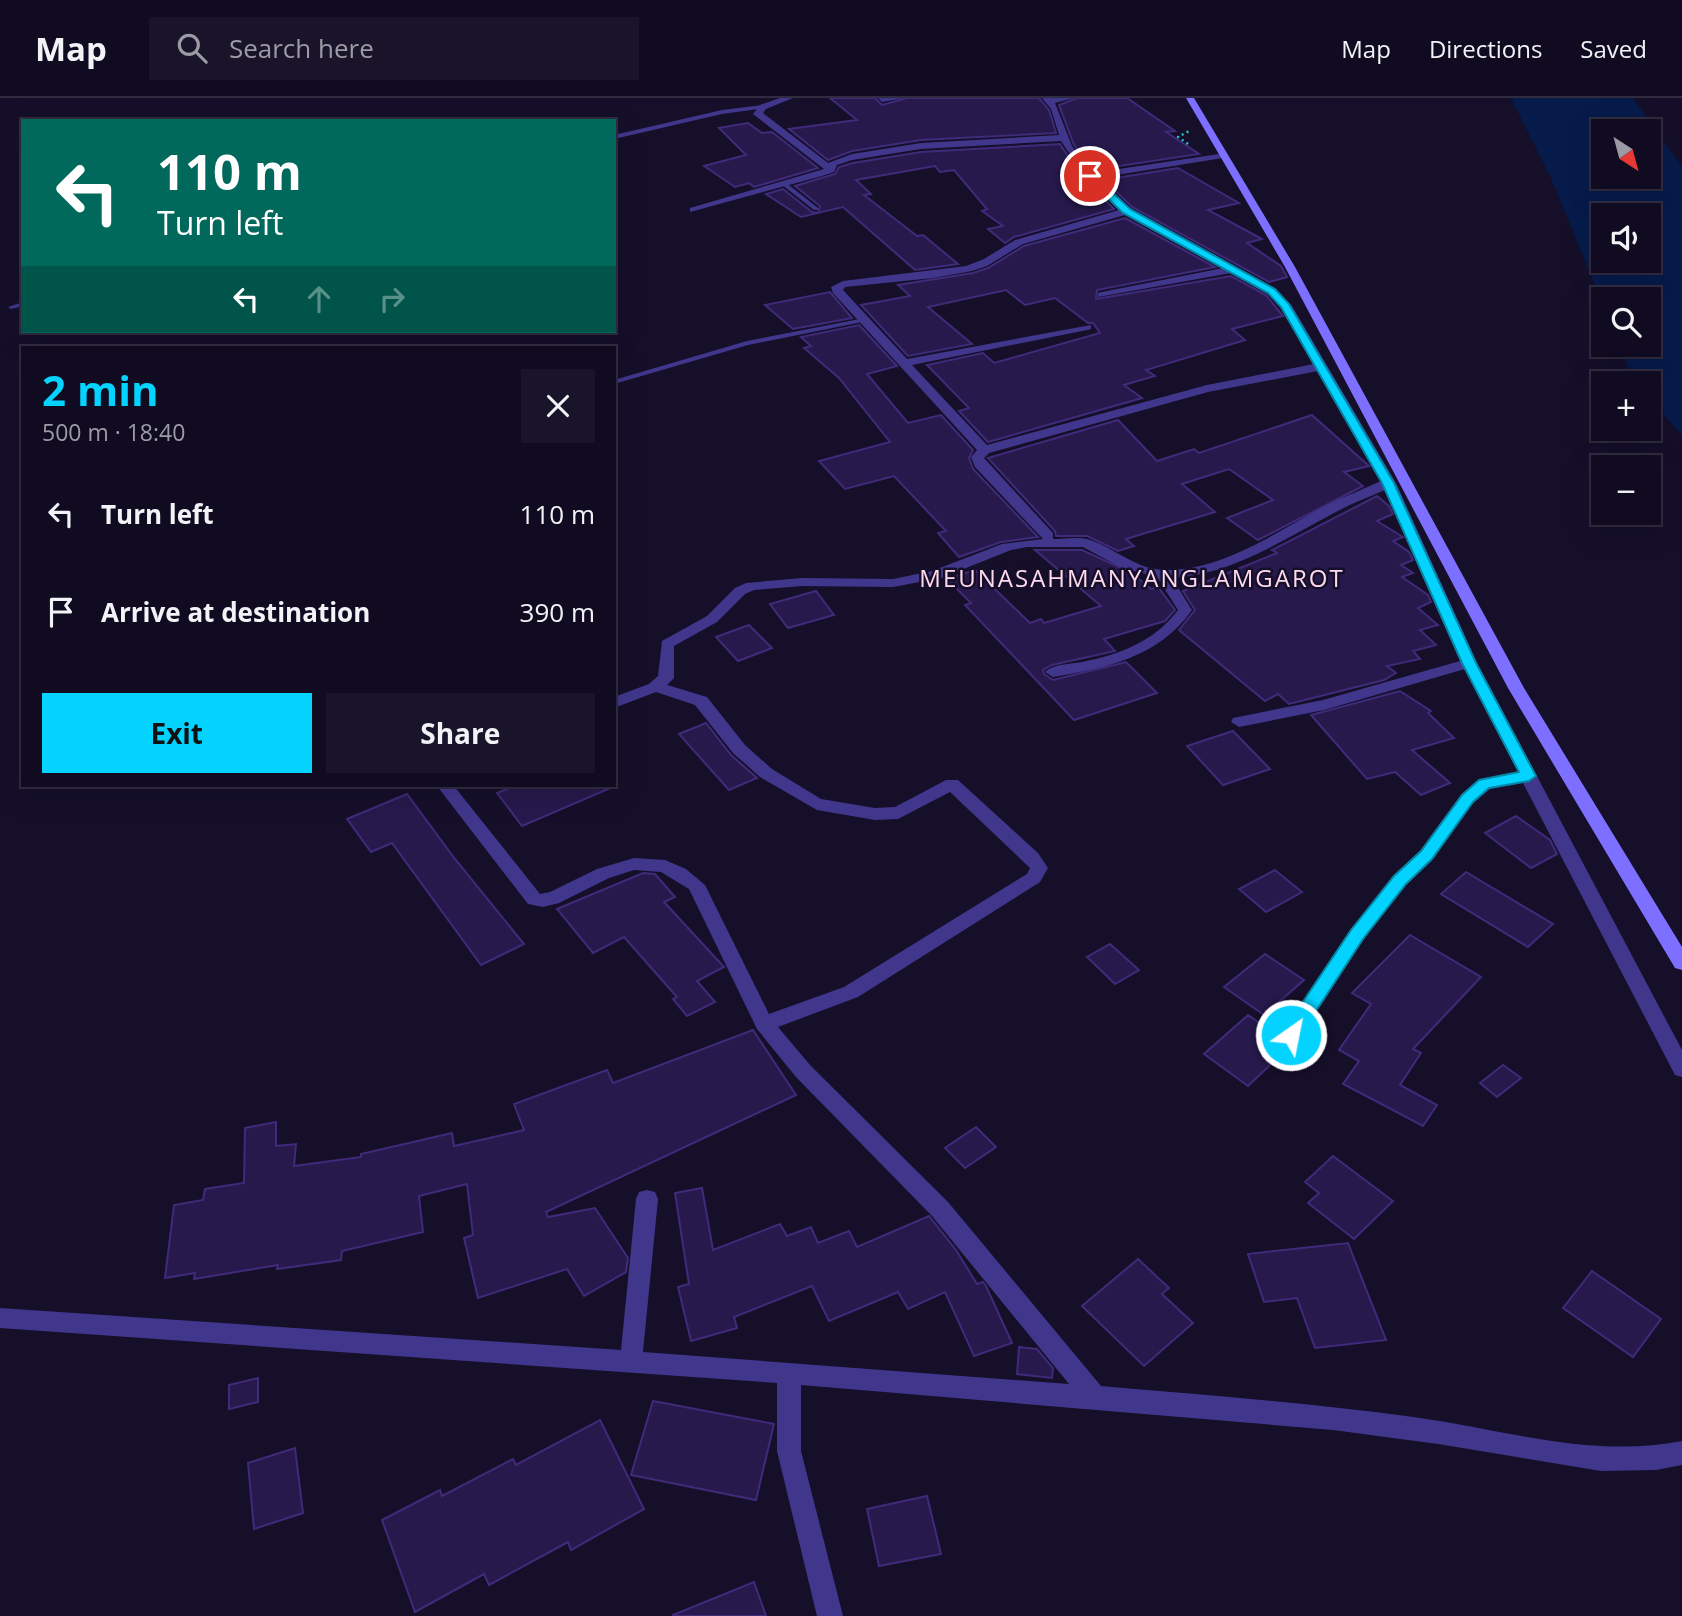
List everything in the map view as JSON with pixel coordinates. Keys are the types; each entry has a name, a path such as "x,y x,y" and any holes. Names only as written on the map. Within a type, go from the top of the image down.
{"street":[{"path":"789,98 763,107 758,114 831,170"},
{"path":"882,99 900,98"},
{"path":"1070,98 1049,100 1063,138 1090,176 1126,211 1276,294 1295,321 1388,483 1469,663 1682,1069"},
{"path":"1190,98 1324,328 1516,688 1682,963"},
{"path":"831,170 831,164 839,160 936,143 1063,138"},
{"path":"1090,176 1223,155"},
{"path":"694,209 831,170"},
{"path":"984,450 907,363 837,290 838,286 963,269 983,263 1004,248 1019,242 1126,211"},
{"path":"1102,295 1231,270"},
{"path":"907,363 1087,327"},
{"path":"1048,536 979,464 977,457 984,450 1207,389 1319,367"},
{"path":"616,702 655,687 666,678 667,644 712,619 740,591 751,586 802,582 893,583 936,575 1007,547 1027,543 1086,543 1127,565 1162,574 1181,573 1232,560 1388,483"},
{"path":"1053,671 1093,665 1156,641 1171,628 1185,610 1162,574"},
{"path":"1238,722 1324,705 1469,663"},
{"path":"655,687 701,701 739,748 766,774 817,804 875,814 898,813 952,784 1032,857 1039,868 1034,878 861,986 764,1024"},
{"path":"1291,1035 1357,934 1400,880 1426,855 1467,799 1485,784 1529,776"},
{"path":"446,787 528,895 541,901 552,899 590,879 638,864 657,862 677,868 696,885 764,1024 811,1080 932,1200 1094,1396"},
{"path":"631,1361 647,1199"},
{"path":"0,1318 1094,1396 1319,1417 1461,1435 1569,1454 1655,1461 1682,1453"},
{"path":"789,1375 789,1451 830,1616"}],"lane":[{"path":"616,137 722,112 763,107"},
{"path":"783,183 816,209"},
{"path":"11,307 21,304"},
{"path":"616,381 747,343 866,320"}],"water":[{"path":"1511,98 1633,98 1648,119 1591,119 1591,189 1661,189 1661,137 1682,167 1682,435 1661,411 1661,371 1630,371 1624,357 1661,357 1661,287 1596,287 1551,178"}],"building":[{"path":"830,98 875,98 882,105 907,98 1039,98 1049,110 1056,133 921,140 852,151 828,160 789,129 857,120"},
{"path":"1077,98 1127,98 1175,131 1166,132 1199,154 1093,170 1074,145 1059,105"},
{"path":"748,123 762,133 772,132 818,168 754,187 749,183 735,187 704,166 746,155 719,128"},
{"path":"1060,144 1081,176 1114,209 1014,237 1005,243 988,229 1003,226 982,211 987,209 954,170 940,172 935,166 856,180 871,194 864,195 917,236 923,235 958,264 915,270 843,207 818,213 820,206 795,186 835,174 839,167 853,163 921,152"},
{"path":"1178,168 1239,203 1208,210 1262,239 1247,243 1281,266 1287,277 1269,282 1132,207 1104,180"},
{"path":"783,189 812,212 818,213 801,217 766,194"},
{"path":"1125,218 1215,267 1097,290 1096,299 1231,276 1266,295 1283,316 1232,329 1245,340 1146,370 1155,376 1124,385 1142,398 988,442 959,411 969,408 927,365 983,353 994,363 1100,333 1093,323 1088,323 1055,298 1025,305 1006,290 928,307 972,344 908,356 861,305 910,296 898,285 973,273 988,268 1024,246"},
{"path":"830,292 852,318 793,329 765,305"},
{"path":"859,325 897,366 867,374 908,423 941,415 973,450 969,458 973,469 1038,537 1001,542 959,557 938,533 946,531 894,476 845,489 819,461 890,442 839,378 804,348 811,346 801,337"},
{"path":"1312,415 1369,466 1344,472 1363,486 1258,540 1227,518 1273,500 1229,469 1182,484 1215,512 1126,539 1134,546 1118,551 1087,536 1056,536 1055,531 988,458 1118,420 1157,461 1194,449 1199,453"},
{"path":"1377,496 1389,506 1393,514 1377,521 1403,537 1393,541 1409,552 1413,560 1401,565 1413,573 1402,577 1428,595 1431,602 1418,608 1438,625 1420,630 1436,645 1413,651 1420,659 1387,666 1396,673 1384,680 1289,704 1278,694 1265,701 1179,630 1195,610 1183,591 1277,553 1272,550"},
{"path":"1035,550 1082,550 1132,573 1151,589 1158,587 1175,610 1165,621 1104,639 1115,651 1052,665 1043,670 1044,674 1053,680 1126,662 1157,693 1074,720 965,605 971,603 947,579 975,570 1030,623 1041,619 1044,623 1101,606"},
{"path":"816,591 834,615 788,628 770,604"},
{"path":"749,625 772,648 738,661 716,637"},
{"path":"1400,691 1431,711 1428,713 1454,738 1412,750 1450,783 1421,795 1395,772 1367,779 1311,715"},
{"path":"706,723 731,755 757,778 729,790 679,734"},
{"path":"1233,731 1270,769 1223,785 1187,746"},
{"path":"512,787 613,787 522,826 497,793"},
{"path":"407,794 455,859 524,944 481,965 392,843 371,852 347,819"},
{"path":"1516,816 1550,840 1557,854 1531,868 1485,833"},
{"path":"1275,870 1302,892 1266,912 1239,889"},
{"path":"1466,872 1553,924 1528,947 1441,894"},
{"path":"643,873 655,874 675,897 664,902 724,967 697,981 715,1002 687,1016 673,999 677,997 624,937 593,953 557,909"},
{"path":"1410,935 1481,977 1413,1049 1421,1053 1400,1085 1437,1105 1423,1126 1343,1084 1359,1061 1339,1050 1371,1004 1352,993"},
{"path":"1110,944 1139,970 1115,984 1087,957"},
{"path":"1265,954 1304,980 1264,1015 1224,987"},
{"path":"1248,1015 1291,1045 1248,1086 1204,1054"},
{"path":"753,1030 796,1095 546,1212 548,1217 595,1208 628,1258 626,1272 584,1296 567,1269 478,1298 464,1238 473,1235 467,1184 419,1196 423,1232 342,1251 341,1260 277,1269 278,1265 194,1279 195,1273 165,1278 174,1205 203,1200 205,1189 244,1183 245,1128 276,1122 276,1146 296,1144 294,1166 361,1157 361,1154 452,1133 454,1146 524,1130 514,1104 607,1070 613,1083"},
{"path":"1503,1065 1521,1078 1497,1097 1480,1083"},
{"path":"976,1127 996,1147 965,1168 945,1148"},
{"path":"1333,1156 1393,1201 1354,1239 1308,1203 1319,1193 1305,1182"},
{"path":"702,1188 713,1250 780,1224 787,1236 811,1227 818,1243 849,1231 857,1247 929,1216 956,1250 977,1284 983,1282 986,1286 1012,1343 974,1356 945,1292 908,1309 898,1292 829,1321 812,1286 734,1317 737,1328 691,1341 678,1287 689,1284 675,1193"},
{"path":"1348,1243 1386,1340 1315,1348 1297,1298 1264,1302 1248,1254"},
{"path":"1138,1259 1169,1288 1162,1294 1193,1323 1144,1366 1082,1306"},
{"path":"1592,1271 1661,1319 1633,1357 1563,1308"},
{"path":"1019,1347 1037,1349 1053,1368 1052,1378 1017,1374"},
{"path":"258,1378 258,1402 229,1409 229,1385"},
{"path":"653,1401 774,1424 756,1500 631,1475"},
{"path":"600,1420 644,1509 571,1550 568,1542 489,1585 484,1574 415,1612 382,1520 440,1490 442,1496 513,1459 516,1465"},
{"path":"295,1448 303,1513 254,1529 248,1463"},
{"path":"927,1496 941,1554 879,1566 867,1509"},
{"path":"754,1582 766,1616 673,1616 673,1615"}],"district":[{"name":"MEUNASAHMANYANGLAMGAROT","path":"1132,577"}],"route":[{"path":"1090,176 1126,211 1272,291 1286,306 1388,483 1469,663 1529,776 1495,780 1479,787 1467,799 1426,855 1400,880 1357,934 1291,1035"}]}
